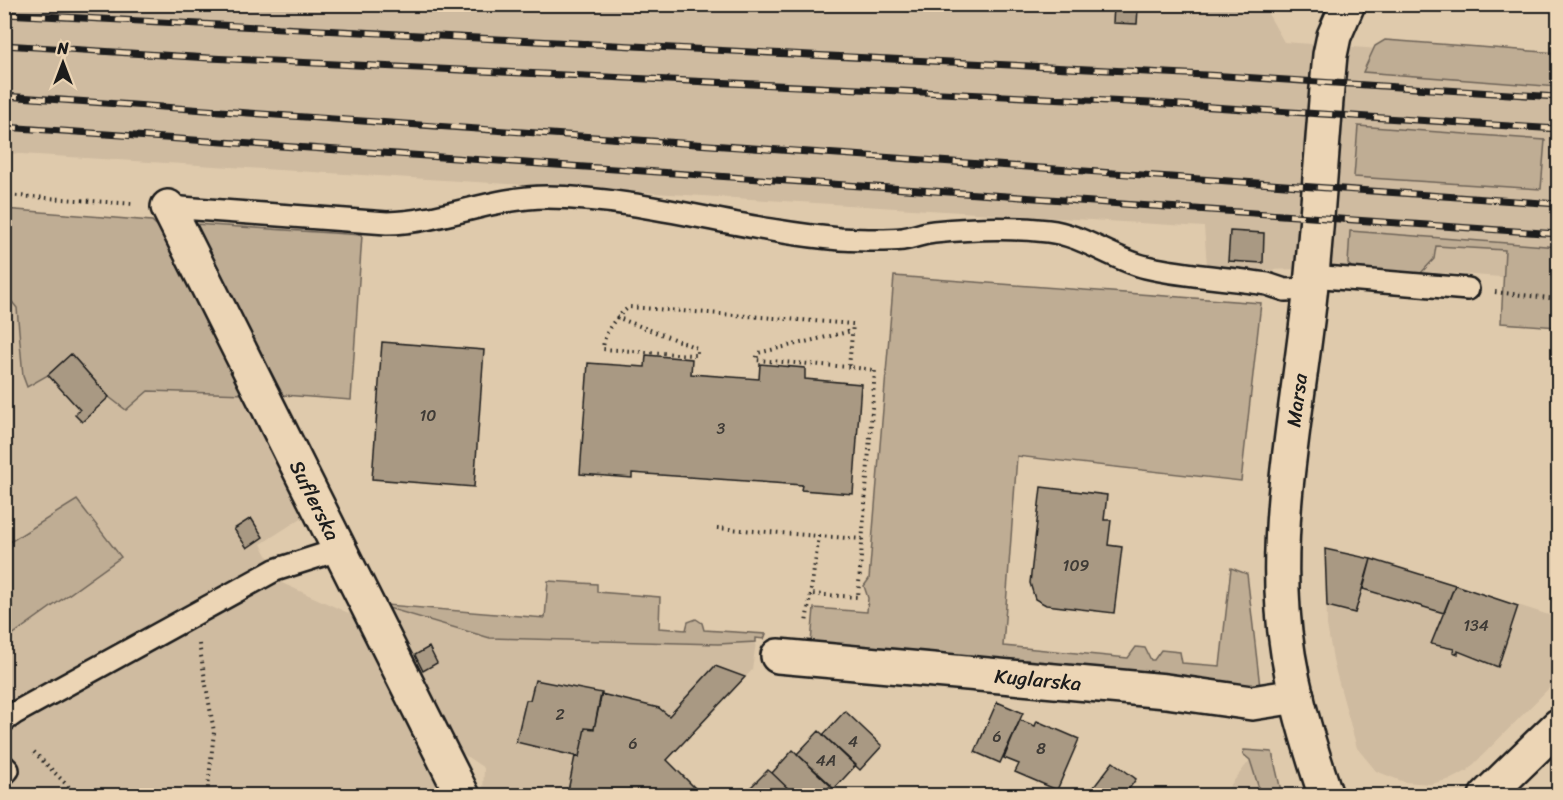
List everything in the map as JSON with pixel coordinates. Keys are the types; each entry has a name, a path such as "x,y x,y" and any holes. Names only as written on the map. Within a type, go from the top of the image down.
{"street":[{"name":"Marsa","path":"1326,795 1297,696 1286,639 1282,565 1285,518 1311,283 1330,55 1336,29 1348,4"},
{"name":"Suflerska","path":"168,207 463,795"},
{"name":"Kuglarska","path":"778,656 1166,691 1252,703 1297,696"},
{"path":"1486,795 1558,726"}],"lane":[{"path":"168,207 396,223 447,216 489,202 517,197 550,197 633,205 839,239 903,239 932,232 1003,229 1050,231 1083,240 1144,266 1267,284 1285,290 1311,283 1468,289"},
{"path":"8,712 274,570 341,549"},
{"path":"4,766 8,770 4,774"}],"path":[{"path":"4,195 168,207"},
{"path":"1468,289 1558,299"},
{"path":"616,317 697,348 697,355 603,349 604,339 616,317 629,307 853,324 849,367"},
{"path":"810,594 858,597 875,370 756,360 758,353 852,331"},
{"path":"717,528 862,539"},
{"path":"808,608 819,536"},
{"path":"185,618 196,631 208,684 214,732 207,795"},
{"path":"27,746 78,795"}],"shaded area":[{"path":"4,5 1263,5 1284,42 1558,62 1558,281 1359,267 1267,270 1207,266 1204,227 5,153"},
{"path":"1385,40 1558,53 1558,87 1363,72 1375,46"},
{"path":"1358,126 1545,140 1541,189 1354,177"},
{"path":"4,209 152,221 167,235 306,515 261,544 282,583 355,616 444,795 5,795"},
{"path":"4,209 152,221 167,235 246,394 148,391 126,410 109,397 71,354 48,375 27,387 23,376 17,308 5,293"},
{"path":"194,224 362,235 351,400 283,395"},
{"path":"1350,231 1558,247 1558,327 1501,323 1505,250 1436,246 1434,259 1420,274 1355,270 1348,264"},
{"path":"894,276 1261,303 1241,481 1017,456 1003,646 1128,658 1136,647 1145,648 1151,660 1154,660 1161,650 1180,652 1182,663 1220,666 1231,568 1247,574 1260,687 811,643 814,608 867,612 868,598 864,586 869,579"},
{"path":"77,500 121,557 5,640 5,545"},
{"path":"1325,549 1438,579 1558,618 1558,679 1467,771 1451,779 1431,784 1404,782 1376,771 1357,748 1334,665 1327,625"},
{"path":"548,581 597,584 597,592 660,597 659,628 686,630 688,622 696,619 702,623 704,630 766,634 764,639 756,638 756,642 718,644 490,638 388,608 387,605 545,618"},
{"path":"388,608 490,638 756,642 752,670 667,760 703,795 483,795 484,768 460,752"},
{"path":"1244,750 1272,752 1282,795 1261,795 1250,760 1243,754"},
{"path":"1250,760 1261,795 1223,795"}],"building":[{"path":"855,4 939,4 939,13 855,7"},
{"path":"1114,6 1138,8 1137,24 1113,23"},
{"path":"1230,231 1264,233 1263,263 1228,261"},
{"path":"382,342 484,350 474,487 372,479"},
{"path":"71,354 109,397 82,422 75,415 80,410 48,375"},
{"path":"646,355 692,359 691,374 759,379 760,364 805,368 805,379 861,384 853,494 801,490 802,485 632,473 632,478 580,474 588,363 645,367"},
{"path":"1041,487 1107,495 1104,520 1111,520 1108,545 1122,547 1114,613 1046,605 1035,599 1030,583"},
{"path":"251,518 263,537 247,548 234,529"},
{"path":"1325,549 1371,559 1355,613 1327,606"},
{"path":"1371,559 1455,585 1444,613 1363,589"},
{"path":"1455,585 1518,606 1498,667 1458,651 1458,654 1453,652 1454,649 1431,644"},
{"path":"429,647 437,663 423,671 415,655"},
{"path":"715,666 745,677 667,760 703,796 567,796 575,756 579,757 585,728 594,729 601,694 659,708 669,716"},
{"path":"535,680 602,693 594,729 585,728 579,757 516,742 526,700 530,700"},
{"path":"997,702 1023,713 1000,763 975,752"},
{"path":"845,711 882,746 860,770 823,735"},
{"path":"1020,720 1035,726 1037,721 1079,739 1057,790 1015,772 1019,764 1004,758"},
{"path":"819,731 856,765 834,789 797,754"},
{"path":"793,750 831,785 821,796 796,796 772,773"},
{"path":"1113,762 1136,779 1124,796 1087,796"},
{"path":"768,770 796,796 749,796 746,792"},
{"path":"742,789 746,792 749,796 736,796"}],"railway":[{"path":"4,14 1225,76 1558,97"},
{"path":"4,45 209,58 1150,103 1558,129"},
{"path":"4,96 1558,204"},
{"path":"4,127 1558,234"}]}
